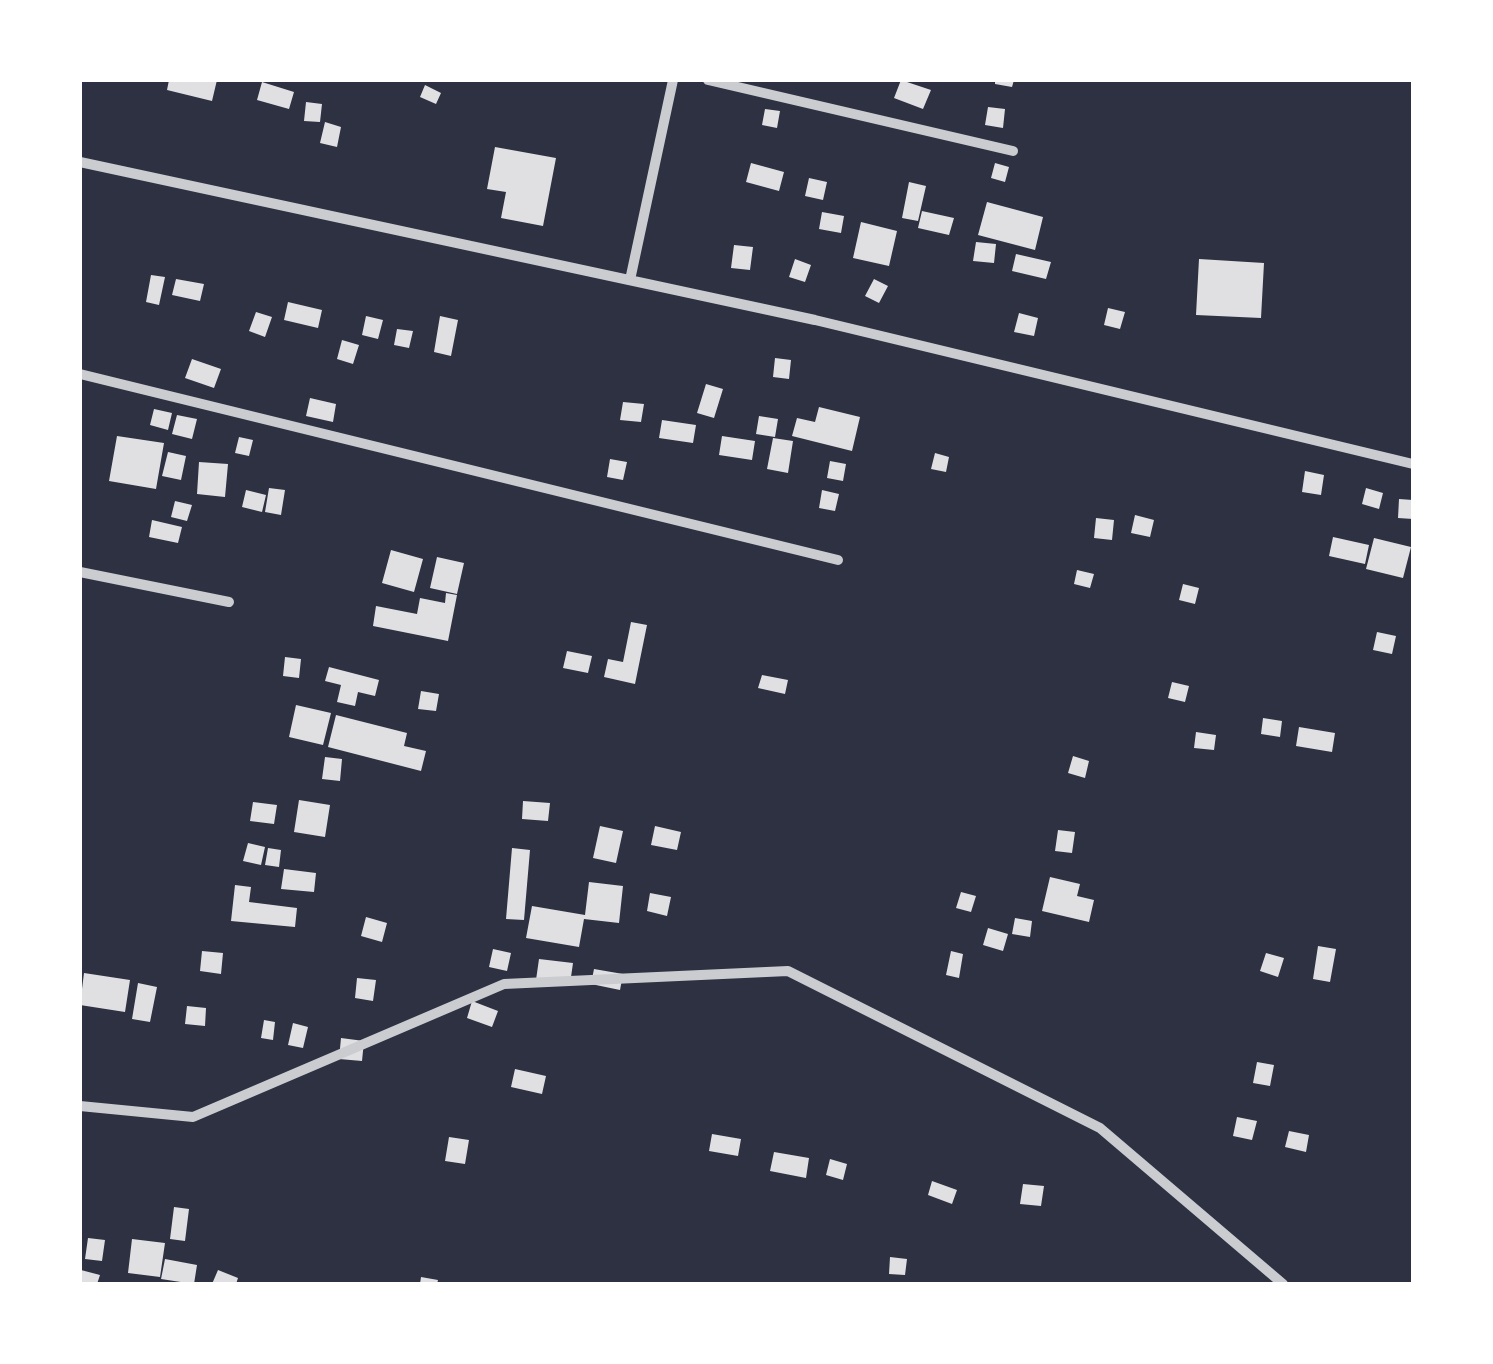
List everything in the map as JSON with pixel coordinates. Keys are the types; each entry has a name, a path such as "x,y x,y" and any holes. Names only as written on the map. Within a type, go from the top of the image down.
{"street":[{"path":"630,280 673,80"},
{"path":"708,80 1014,151"},
{"path":"80,162 815,320 1413,464"},
{"path":"80,374 838,560"},
{"path":"80,572 229,602"},
{"path":"80,1106 193,1117 504,984 788,971 1100,1128 1283,1284"}],"building":[{"path":"169,80 217,80 212,101 167,90"},
{"path":"901,80 931,90 923,109 894,98"},
{"path":"995,80 1014,80 1012,87 995,84"},
{"path":"262,82 294,92 289,109 257,100"},
{"path":"425,85 441,93 436,104 420,97"},
{"path":"306,102 322,104 320,122 304,121"},
{"path":"988,107 1005,109 1003,128 985,125"},
{"path":"765,109 780,111 777,128 762,125"},
{"path":"325,122 341,127 337,147 320,143"},
{"path":"495,147 556,158 543,226 501,218 506,192 487,189"},
{"path":"751,163 784,172 779,191 746,182"},
{"path":"995,163 1009,167 1005,182 991,178"},
{"path":"809,178 827,182 823,200 805,196"},
{"path":"909,182 926,186 918,221 902,218"},
{"path":"987,202 1043,217 1035,250 978,235"},
{"path":"922,211 954,218 949,235 918,228"},
{"path":"822,212 844,216 841,233 819,229"},
{"path":"861,222 897,231 889,266 853,258"},
{"path":"976,242 996,244 994,263 973,261"},
{"path":"734,245 753,247 750,270 731,268"},
{"path":"1016,254 1051,262 1046,279 1012,271"},
{"path":"795,259 811,265 805,282 789,277"},
{"path":"1199,259 1264,263 1261,318 1196,315"},
{"path":"151,275 165,277 159,305 146,302"},
{"path":"176,279 204,284 200,301 172,295"},
{"path":"874,279 888,286 879,303 865,296"},
{"path":"288,302 322,310 318,328 284,320"},
{"path":"1108,308 1125,312 1120,329 1104,325"},
{"path":"256,312 272,317 265,337 249,331"},
{"path":"1019,313 1038,318 1034,336 1014,332"},
{"path":"366,316 383,320 378,339 362,335"},
{"path":"440,316 458,320 451,356 434,352"},
{"path":"397,329 413,331 409,348 394,345"},
{"path":"342,340 359,345 353,364 337,359"},
{"path":"775,358 791,360 789,379 773,377"},
{"path":"192,359 221,369 214,388 185,378"},
{"path":"706,384 723,389 714,418 697,413"},
{"path":"310,398 336,404 333,422 306,416"},
{"path":"623,402 644,404 641,422 620,420"},
{"path":"819,407 860,417 852,451 792,436 797,418 815,422"},
{"path":"154,409 172,413 168,430 150,425"},
{"path":"177,415 197,419 192,439 172,434"},
{"path":"759,416 778,419 775,437 756,434"},
{"path":"662,420 696,425 693,443 659,438"},
{"path":"117,436 164,443 156,489 109,481"},
{"path":"722,436 755,441 752,460 719,455"},
{"path":"239,437 253,440 249,456 235,453"},
{"path":"773,438 793,441 788,473 767,469"},
{"path":"168,452 186,456 181,480 162,476"},
{"path":"935,453 949,457 946,472 931,469"},
{"path":"610,459 627,462 623,480 607,477"},
{"path":"830,461 846,464 843,481 827,478"},
{"path":"199,462 228,464 225,497 197,494"},
{"path":"1305,471 1324,475 1321,495 1302,492"},
{"path":"269,488 285,490 281,515 265,512"},
{"path":"1366,488 1383,493 1379,509 1362,504"},
{"path":"246,490 266,495 262,512 242,507"},
{"path":"822,490 839,494 835,511 819,508"},
{"path":"1399,499 1413,500 1413,519 1398,518"},
{"path":"175,501 192,505 187,521 171,517"},
{"path":"1135,515 1154,520 1150,537 1131,533"},
{"path":"1096,518 1114,520 1112,540 1094,538"},
{"path":"152,520 182,527 178,543 149,537"},
{"path":"1333,537 1369,545 1365,564 1329,556"},
{"path":"1374,538 1411,547 1403,578 1366,569"},
{"path":"391,550 423,559 414,592 382,583"},
{"path":"437,557 464,563 457,594 430,588"},
{"path":"1077,570 1094,574 1090,588 1074,584"},
{"path":"1183,584 1199,588 1195,604 1179,600"},
{"path":"446,593 457,595 448,641 373,626 376,606 417,614 420,598 445,603"},
{"path":"631,622 647,625 635,684 604,677 608,659 623,662"},
{"path":"1377,632 1396,636 1392,654 1373,650"},
{"path":"567,651 592,656 588,673 563,668"},
{"path":"285,657 301,659 299,678 283,676"},
{"path":"329,667 379,680 375,696 358,692 355,706 337,702 341,685 325,681"},
{"path":"762,675 788,680 785,694 758,688"},
{"path":"1172,682 1189,686 1185,702 1168,698"},
{"path":"421,691 439,694 436,711 418,709"},
{"path":"296,705 331,713 323,745 289,737"},
{"path":"336,715 407,733 404,746 426,751 421,771 328,747"},
{"path":"1263,718 1282,721 1280,737 1261,734"},
{"path":"1299,727 1335,733 1332,752 1296,746"},
{"path":"1196,732 1216,735 1214,750 1194,748"},
{"path":"1073,756 1089,761 1085,778 1068,773"},
{"path":"325,757 342,759 340,781 322,779"},
{"path":"299,800 330,805 325,837 294,832"},
{"path":"523,801 550,803 548,821 522,819"},
{"path":"253,802 277,805 274,824 250,821"},
{"path":"600,826 623,831 616,863 593,858"},
{"path":"655,826 681,832 677,850 651,845"},
{"path":"1058,830 1075,832 1072,853 1055,851"},
{"path":"248,843 265,847 261,865 243,861"},
{"path":"268,848 281,850 279,867 265,865"},
{"path":"512,848 530,850 524,920 506,919"},
{"path":"284,869 316,873 314,892 281,889"},
{"path":"1050,877 1080,884 1077,896 1094,900 1089,922 1042,911"},
{"path":"589,882 623,886 619,923 584,919 579,947 526,938 532,906 585,915"},
{"path":"235,885 251,887 249,902 297,908 295,927 231,921"},
{"path":"961,892 976,896 971,912 956,908"},
{"path":"650,893 671,897 667,916 647,911"},
{"path":"366,917 387,923 382,942 361,936"},
{"path":"1015,918 1032,921 1030,937 1012,934"},
{"path":"988,928 1008,934 1003,951 983,945"},
{"path":"1318,946 1336,949 1330,982 1313,979"},
{"path":"493,949 511,953 507,971 489,967"},
{"path":"202,951 223,953 221,974 200,971"},
{"path":"951,951 963,954 959,978 946,975"},
{"path":"1266,953 1284,958 1278,977 1260,971"},
{"path":"539,959 573,963 570,984 536,980"},
{"path":"594,969 623,974 620,990 591,984"},
{"path":"84,973 130,980 125,1012 80,1005"},
{"path":"357,978 376,980 373,1001 355,998"},
{"path":"138,983 157,987 150,1022 132,1019"},
{"path":"472,1001 498,1011 492,1027 467,1018"},
{"path":"187,1006 206,1008 205,1026 185,1024"},
{"path":"264,1020 275,1022 273,1040 261,1038"},
{"path":"293,1023 308,1027 303,1048 288,1045"},
{"path":"341,1038 364,1041 362,1061 339,1059"},
{"path":"1257,1062 1274,1065 1270,1086 1253,1083"},
{"path":"515,1069 546,1076 542,1094 511,1087"},
{"path":"1237,1117 1257,1121 1252,1140 1233,1136"},
{"path":"1289,1131 1309,1135 1306,1152 1285,1147"},
{"path":"712,1134 741,1139 738,1156 709,1151"},
{"path":"449,1137 469,1140 465,1164 445,1161"},
{"path":"774,1152 809,1158 806,1178 770,1171"},
{"path":"830,1159 847,1164 843,1180 826,1175"},
{"path":"932,1181 957,1190 952,1204 928,1195"},
{"path":"1023,1184 1044,1186 1041,1206 1020,1204"},
{"path":"174,1207 189,1209 185,1241 170,1239"},
{"path":"88,1238 105,1240 102,1261 85,1259"},
{"path":"132,1239 165,1243 160,1277 128,1273"},
{"path":"890,1257 907,1259 905,1275 889,1274"},
{"path":"165,1259 197,1265 194,1284 161,1279"},
{"path":"81,1270 100,1275 97,1284 80,1284"},
{"path":"218,1270 238,1278 236,1284 212,1284"},
{"path":"421,1277 438,1280 437,1284 420,1284"}]}
